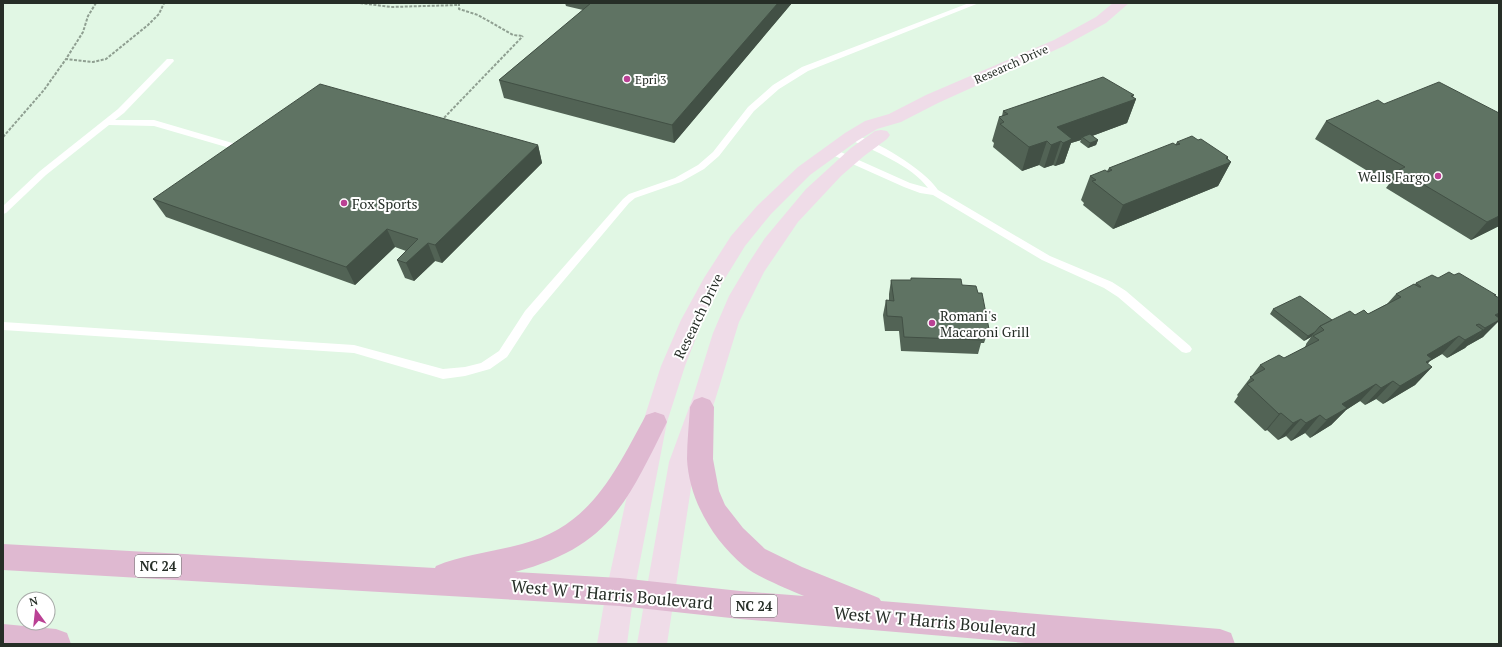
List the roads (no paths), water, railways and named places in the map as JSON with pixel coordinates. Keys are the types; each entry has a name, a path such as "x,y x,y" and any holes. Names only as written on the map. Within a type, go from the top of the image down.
{"main road":[{"path":"702,407 700,459 706,491 716,512 733,537 755,558 792,577 888,616"},
{"path":"421,580 530,554 543,550 572,536 593,520 610,499 623,481 655,422"},
{"name":"West W T Harris Boulevard","path":"3,557 620,592 740,605 1220,644"},
{"path":"3,639 56,644"}],"street":[{"name":"Research Drive","path":"612,644 620,592 655,422 673,366 692,320 711,283 738,241 764,210 804,171 839,155 859,141 889,129 895,118 938,96 1074,35 1100,20 1122,3"},
{"name":"Research Drive","path":"652,644 682,463 702,407 715,359 728,321 748,282 768,249 796,213 824,181 839,155"}],"lane":[{"path":"3,326 354,349 443,374 457,373 480,368 490,364 506,351 528,316 626,201 632,196 678,180 701,167 716,154 751,109 776,87 819,62 975,3"},
{"path":"3,211 43,174 130,103 170,61"},
{"path":"108,122 154,123 253,152"},
{"path":"859,141 883,151 906,166 931,186 935,192 1046,258 1108,285 1122,294 1186,349"},
{"path":"839,155 907,185 923,191 935,192"},
{"path":"3,335 37,329"}],"place":[{"name":"Epri 3","path":"627,79"},
{"name":"Wells Fargo","path":"1438,176"},
{"name":"Fox Sports","path":"344,203"},
{"name":"Romani's Macaroni Grill","path":"932,323"}]}
